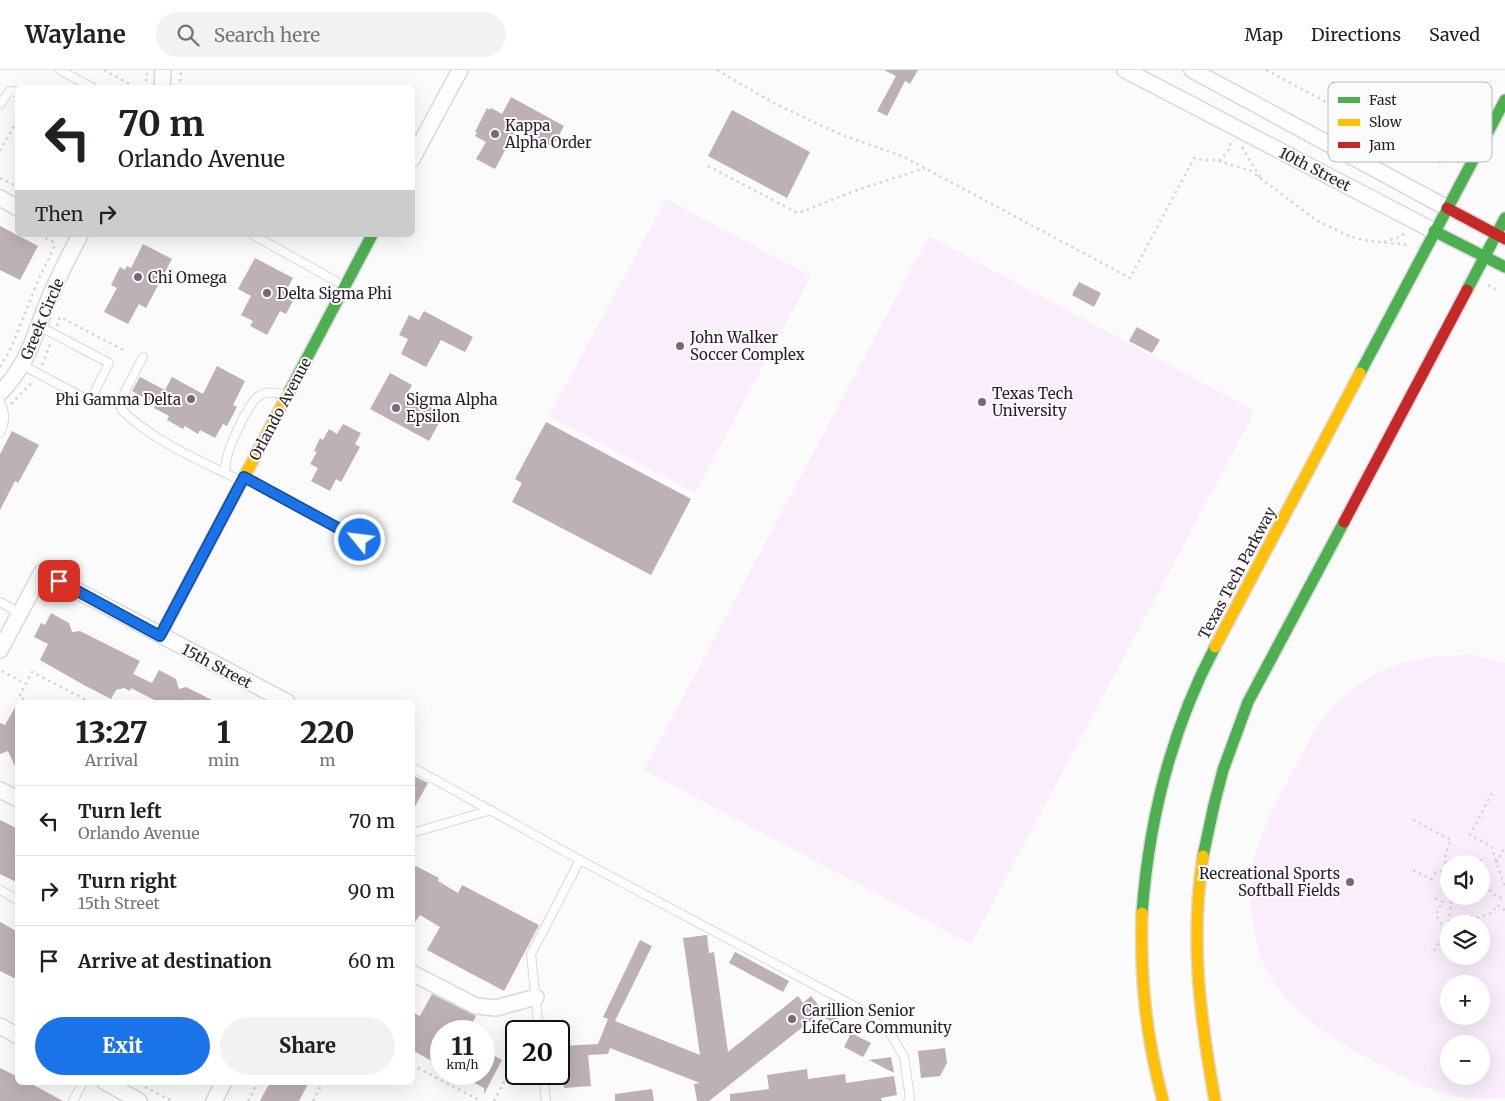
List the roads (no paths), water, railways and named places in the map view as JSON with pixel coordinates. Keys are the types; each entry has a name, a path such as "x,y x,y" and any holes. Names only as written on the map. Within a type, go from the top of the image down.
{"main road":[{"name":"Texas Tech Parkway","path":"1492,124 1505,100"},
{"name":"Texas Tech Parkway","path":"1163,1101 1153,1063 1144,1010 1140,954 1143,888 1151,830 1168,758 1188,702 1213,650 1472,162"},
{"name":"10th Street","path":"1447,208 1501,237"},
{"path":"1215,1101 1198,984 1197,913 1206,839 1224,766 1248,702 1485,256 1501,237 1505,218"},
{"name":"10th Street","path":"1434,231 1505,267"},
{"name":"Orlando Avenue","path":"160,636 371,237"}],"street":[{"path":"162,85 163,70"},
{"path":"415,153 460,70"},
{"name":"10th Street","path":"1125,70 1434,231"},
{"name":"10th Street","path":"1192,70 1328,144"},
{"name":"10th Street","path":"1362,162 1447,208"},
{"path":"0,198 15,206"},
{"name":"Greek Circle","path":"0,393 14,379 28,356 75,237"},
{"name":"15th Street","path":"20,613 42,572 283,700"},
{"path":"0,650 20,613"},
{"path":"0,790 15,798"},
{"path":"415,975 476,1006 496,1008 536,997"},
{"path":"0,1026 15,1034"},
{"path":"110,1085 139,1101"},
{"path":"214,1101 222,1085"}],"lane":[{"path":"60,70 88,85"},
{"path":"0,105 9,91 15,92"},
{"path":"257,237 345,286"},
{"path":"22,365 90,401 109,363 39,326"},
{"path":"143,357 123,395 121,409 133,422 160,439 360,540"},
{"path":"226,473 226,462 234,438 257,396 269,392 288,394"},
{"path":"0,402 4,410 4,425 0,433"},
{"path":"0,602 20,613"},
{"path":"415,769 580,860 858,1008 890,1033 904,1057 910,1098 908,1101"},
{"path":"415,832 491,810"},
{"path":"538,1020 532,954 580,860"},
{"path":"0,890 15,898"},
{"path":"74,1101 82,1085"},
{"path":"544,1085 546,1101"}],"place":[{"name":"Kappa Alpha Order","path":"495,134"},
{"name":"Chi Omega","path":"138,277"},
{"name":"Delta Sigma Phi","path":"267,293"},
{"name":"John Walker Soccer Complex","path":"680,346"},
{"name":"Phi Gamma Delta","path":"191,399"},
{"name":"Texas Tech University","path":"982,402"},
{"name":"Sigma Alpha Epsilon","path":"396,408"},
{"name":"Recreational Sports Softball Fields","path":"1350,882"},
{"name":"Carillion Senior LifeCare Community","path":"792,1019"}]}
